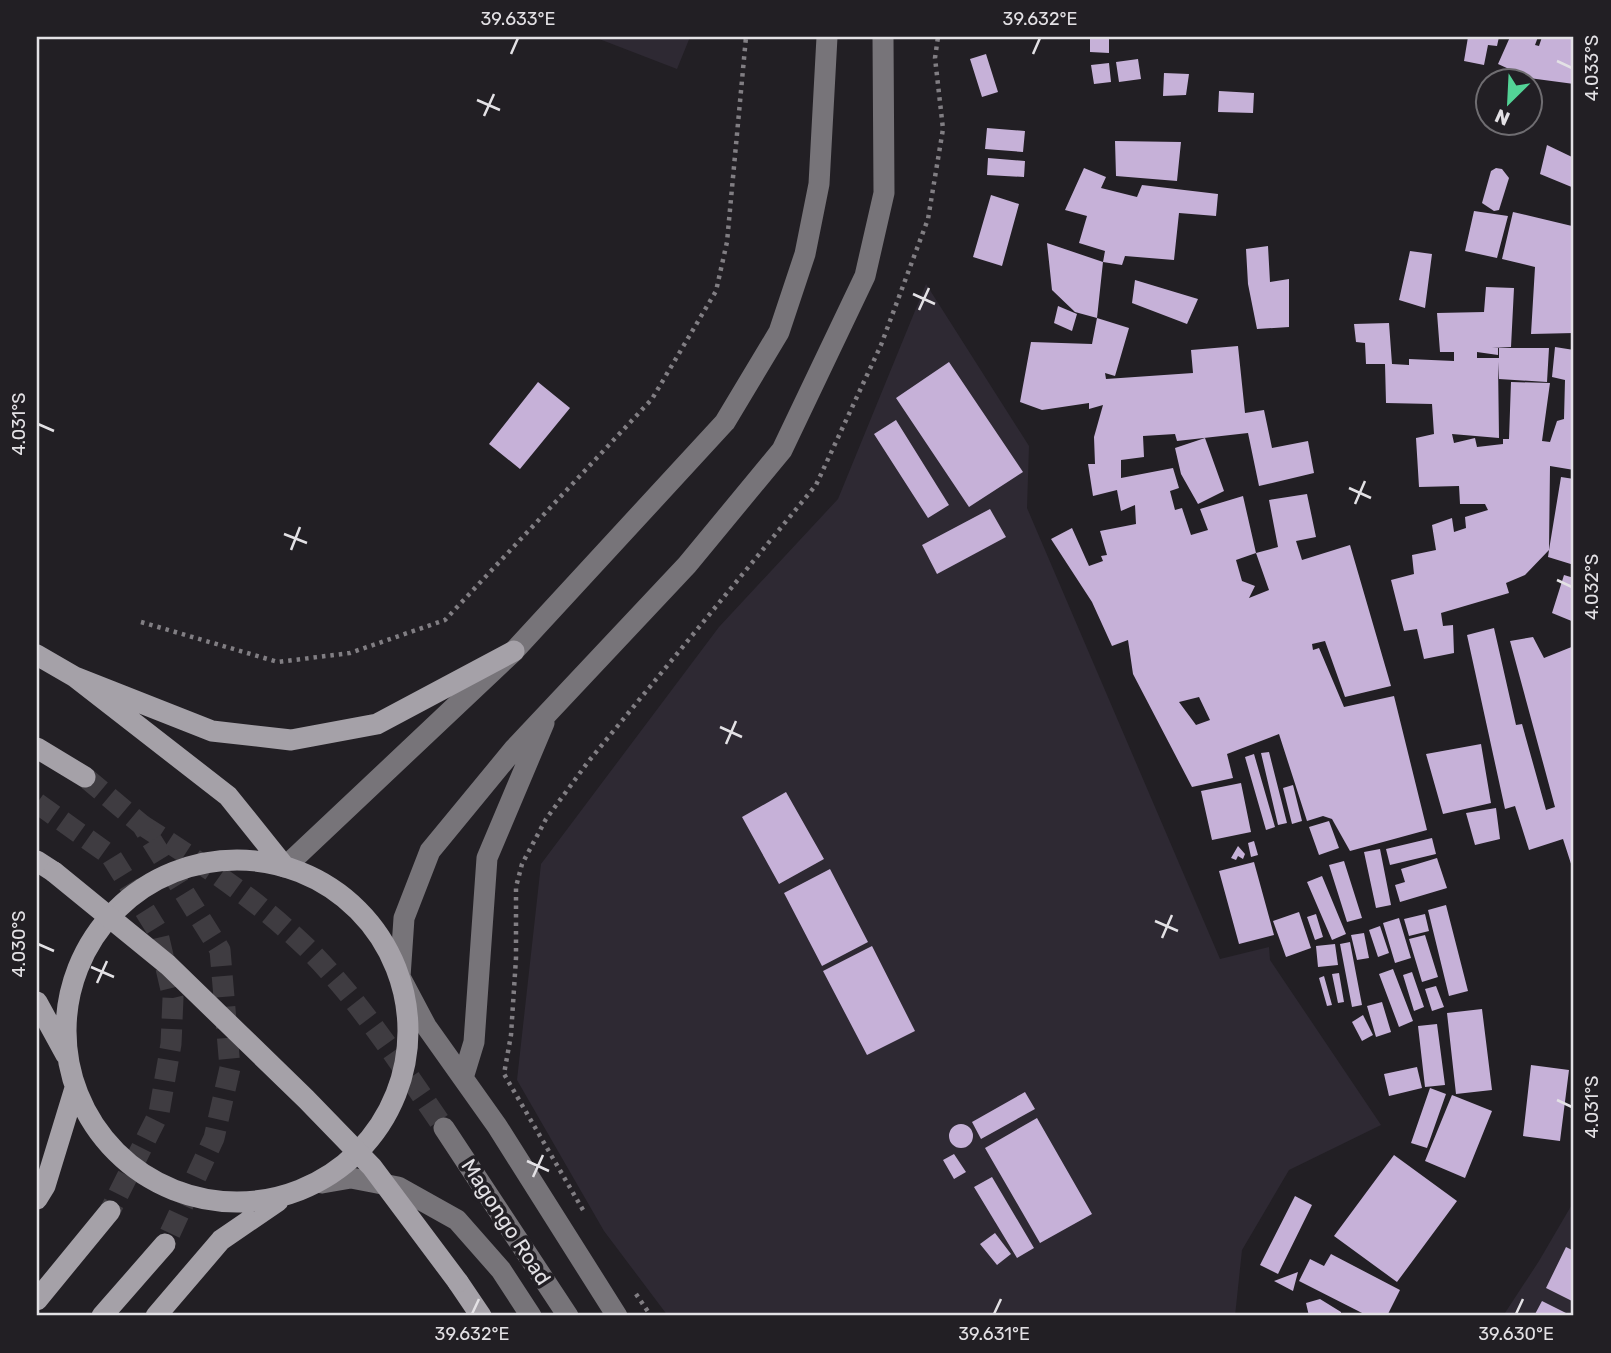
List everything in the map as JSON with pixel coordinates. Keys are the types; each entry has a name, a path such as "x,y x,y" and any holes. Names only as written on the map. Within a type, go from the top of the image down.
{"highway":[{"path":"75,677 212,731 290,740 377,724 514,651"},
{"path":"37,654 75,677 228,796 285,866"},
{"path":"37,748 85,778"},
{"path":"37,1002 67,1057 75,1088 89,1118 108,1144 132,1166 159,1184 208,1200 253,1202 286,1196 322,1183 374,1135 400,1087 409,1032 400,977 374,927 333,889 285,866 255,860 222,860 169,873 121,903 86,948 78,969 67,1001 67,1057"},
{"path":"46,866 168,965 372,1167 481,1316"},
{"path":"37,1199 45,1186 75,1088"},
{"path":"156,1316 221,1240 286,1196"},
{"path":"37,1300 110,1211"},
{"path":"102,1316 164,1244"}],"main road":[{"path":"285,866 514,651 724,422 779,332 805,254 819,184 827,37"},
{"path":"617,1316 463,1078 426,1026 400,977 404,918 430,851 514,749 687,565 782,450 865,275 884,193 883,37"},
{"path":"463,1078 474,1042 487,858 549,712"},
{"name":"Magongo Road","path":"444,1128 568,1316"},
{"name":"Magongo Road","path":"322,1183 351,1178 398,1187 457,1220 501,1270 531,1316"}],"path":[{"path":"141,622 278,662 350,653 445,620 652,399 716,291 727,242 746,37"},
{"path":"587,1217 504,1074 510,1035 516,887 522,864 546,819 588,762 816,485 881,345 928,219 943,129 935,58 938,37"},
{"path":"631,1288 651,1316"}],"shaded area":[{"path":"594,37 690,37 677,69"},
{"path":"926,284 1029,446 1027,508 1220,959 1269,947 1270,960 1381,1125 1289,1170 1242,1250 1235,1316 668,1316 604,1231 517,1080 541,864 719,627 838,499"},
{"path":"1574,1201 1574,1316 1503,1316 1539,1261"}],"building":[{"path":"1090,37 1109,37 1109,53 1090,52"},
{"path":"1468,37 1499,37 1497,46 1488,45 1484,65 1464,61"},
{"path":"1510,37 1538,37 1535,45 1539,46 1542,37 1574,37 1574,84 1544,80 1544,66 1498,64"},
{"path":"986,54 998,92 982,97 970,59"},
{"path":"1138,59 1141,79 1119,82 1116,62"},
{"path":"1109,63 1111,82 1094,84 1091,65"},
{"path":"1164,73 1189,74 1186,95 1163,96"},
{"path":"1219,91 1254,93 1253,113 1218,112"},
{"path":"987,128 1025,131 1023,152 985,149"},
{"path":"1115,141 1181,142 1177,181 1116,176"},
{"path":"1547,145 1572,157 1574,153 1574,188 1540,174"},
{"path":"988,158 1025,161 1024,177 987,175"},
{"path":"1084,168 1106,177 1101,188 1137,197 1142,185 1218,194 1216,216 1179,213 1174,260 1125,256 1122,265 1103,262 1105,251 1079,243 1087,216 1065,210"},
{"path":"1502,169 1509,178 1499,210 1494,211 1482,203 1491,171"},
{"path":"991,195 1019,204 1002,266 973,257"},
{"path":"1474,211 1508,216 1497,258 1465,251"},
{"path":"1513,212 1572,226 1574,222 1574,333 1531,334 1535,267 1502,259"},
{"path":"1047,243 1103,262 1097,318 1075,312 1052,290"},
{"path":"1268,246 1270,282 1289,279 1289,327 1257,329 1248,284 1246,249"},
{"path":"1410,251 1432,254 1425,308 1399,300"},
{"path":"1135,280 1198,299 1187,324 1132,303"},
{"path":"1486,287 1514,288 1511,347 1492,348 1498,348 1498,355 1477,352 1477,358 1499,358 1499,348 1549,348 1547,382 1499,379 1498,362 1499,438 1452,434 1454,443 1475,438 1477,447 1503,444 1503,439 1509,439 1511,382 1550,383 1542,441 1550,442 1557,421 1564,419 1565,380 1552,377 1555,347 1574,350 1574,470 1550,466 1549,550 1525,575 1506,583 1509,593 1441,613 1443,626 1453,625 1454,653 1424,659 1417,629 1404,631 1391,580 1414,574 1412,555 1436,550 1432,525 1452,518 1454,532 1466,528 1465,517 1488,510 1485,504 1460,504 1459,486 1419,487 1416,438 1434,434 1432,404 1386,403 1385,364 1366,364 1365,343 1356,342 1354,324 1389,323 1392,364 1409,365 1409,359 1454,361 1454,352 1440,352 1437,313 1484,312"},
{"path":"1058,306 1077,314 1072,331 1054,323"},
{"path":"1097,318 1129,328 1115,376 1105,373 1106,379 1193,373 1191,350 1238,346 1245,413 1264,410 1272,448 1308,441 1314,473 1259,486 1248,433 1177,441 1175,434 1143,436 1144,457 1121,460 1121,478 1173,468 1179,488 1170,491 1175,510 1182,508 1191,535 1208,530 1200,509 1243,496 1256,553 1278,547 1269,500 1307,494 1316,537 1296,541 1302,560 1350,545 1391,686 1345,697 1325,641 1312,644 1313,650 1319,648 1344,707 1394,696 1427,830 1350,851 1332,819 1323,816 1307,821 1279,734 1227,754 1233,778 1192,787 1133,674 1128,640 1112,646 1092,602 1051,539 1072,528 1089,566 1103,561 1101,556 1107,555 1100,531 1136,524 1135,505 1121,511 1117,490 1093,496 1088,464 1095,464 1094,437 1103,405 1089,409 1089,403 1042,410 1020,402 1031,342 1092,344","holes":["1256,553 1269,590 1249,598 1255,586 1242,581 1236,560","1199,697 1210,720 1196,725 1179,702"]},
{"path":"949,362 1023,472 969,507 896,398"},
{"path":"538,382 570,408 520,469 489,444"},
{"path":"896,420 949,505 928,518 874,434"},
{"path":"1205,438 1224,491 1198,504 1181,474 1175,448"},
{"path":"1561,477 1574,479 1574,565 1548,557"},
{"path":"990,509 1006,537 937,574 922,545"},
{"path":"1564,575 1574,578 1574,622 1552,613"},
{"path":"1494,628 1516,725 1522,724 1546,810 1555,807 1510,641 1533,637 1544,658 1574,646 1574,873 1563,839 1529,850 1515,806 1505,809 1467,635"},
{"path":"1481,744 1491,803 1443,814 1426,754"},
{"path":"1269,752 1287,823 1278,825 1261,753"},
{"path":"1254,754 1275,827 1266,830 1245,757"},
{"path":"1241,783 1251,832 1212,840 1201,791"},
{"path":"1293,785 1302,821 1292,824 1283,788"},
{"path":"786,792 824,859 779,884 742,817"},
{"path":"1496,808 1500,839 1475,845 1466,813"},
{"path":"1329,821 1339,848 1319,855 1309,827"},
{"path":"1432,838 1436,854 1390,865 1386,849"},
{"path":"1254,841 1258,855 1251,857 1248,843"},
{"path":"1238,846 1245,854 1243,859 1238,856 1236,860 1231,858"},
{"path":"1380,849 1391,905 1376,908 1364,852"},
{"path":"1437,858 1447,888 1400,902 1395,885 1405,882 1401,869"},
{"path":"1344,861 1362,918 1347,922 1329,865"},
{"path":"1254,862 1274,935 1239,944 1219,871"},
{"path":"830,869 868,942 822,966 784,893"},
{"path":"1322,876 1346,934 1332,940 1307,882"},
{"path":"1446,905 1468,991 1449,996 1428,910"},
{"path":"1299,912 1311,948 1286,957 1273,921"},
{"path":"1316,914 1323,937 1315,940 1307,917"},
{"path":"1425,914 1429,931 1409,936 1404,919"},
{"path":"1399,918 1411,958 1395,963 1383,923"},
{"path":"1380,926 1389,953 1378,957 1369,930"},
{"path":"1364,933 1369,958 1357,960 1351,935"},
{"path":"1425,935 1438,977 1422,982 1409,939"},
{"path":"1350,942 1362,1005 1352,1007 1340,944"},
{"path":"1335,944 1338,965 1318,967 1316,946"},
{"path":"872,946 915,1031 867,1055 823,971"},
{"path":"1393,969 1413,1021 1399,1027 1379,974"},
{"path":"1412,972 1424,1007 1414,1011 1403,975"},
{"path":"1339,973 1344,1002 1338,1003 1332,974"},
{"path":"1324,976 1332,1005 1327,1006 1319,978"},
{"path":"1436,986 1444,1007 1432,1011 1425,989"},
{"path":"1382,1002 1391,1032 1376,1037 1367,1006"},
{"path":"1482,1009 1492,1090 1456,1094 1447,1013"},
{"path":"1363,1015 1373,1035 1362,1041 1352,1022"},
{"path":"1437,1024 1445,1085 1425,1087 1418,1026"},
{"path":"1531,1065 1569,1070 1560,1141 1523,1136"},
{"path":"1417,1067 1422,1088 1389,1096 1384,1074"},
{"path":"1430,1088 1446,1094 1427,1148 1411,1143"},
{"path":"1025,1092 1035,1109 981,1139 972,1122"},
{"path":"1452,1095 1492,1111 1465,1178 1425,1161"},
{"path":"1037,1118 1092,1214 1040,1243 985,1148"},
{"path":"961,1124 969,1128 973,1136 969,1144 961,1148 953,1144 949,1136 953,1128"},
{"path":"954,1154 966,1172 954,1179 943,1160"},
{"path":"1394,1155 1457,1201 1397,1282 1334,1236"},
{"path":"992,1177 1034,1248 1017,1258 974,1187"},
{"path":"1295,1196 1312,1205 1278,1274 1260,1265"},
{"path":"995,1233 1011,1254 997,1265 980,1244"},
{"path":"1566,1247 1574,1251 1574,1302 1546,1288"},
{"path":"1331,1254 1400,1290 1387,1316 1368,1316 1299,1281 1310,1259 1324,1266"},
{"path":"1298,1272 1293,1291 1274,1281"},
{"path":"1320,1299 1341,1312 1341,1316 1309,1316 1306,1303"},
{"path":"1542,1301 1572,1316 1534,1316"}],"tunnel":[{"path":"85,777 142,825 220,950 230,1068 214,1138 165,1244"},
{"path":"37,803 111,856 157,930 173,998 171,1044 159,1113 110,1211"},
{"path":"142,825 249,898 308,949 363,1013 444,1128"}]}
